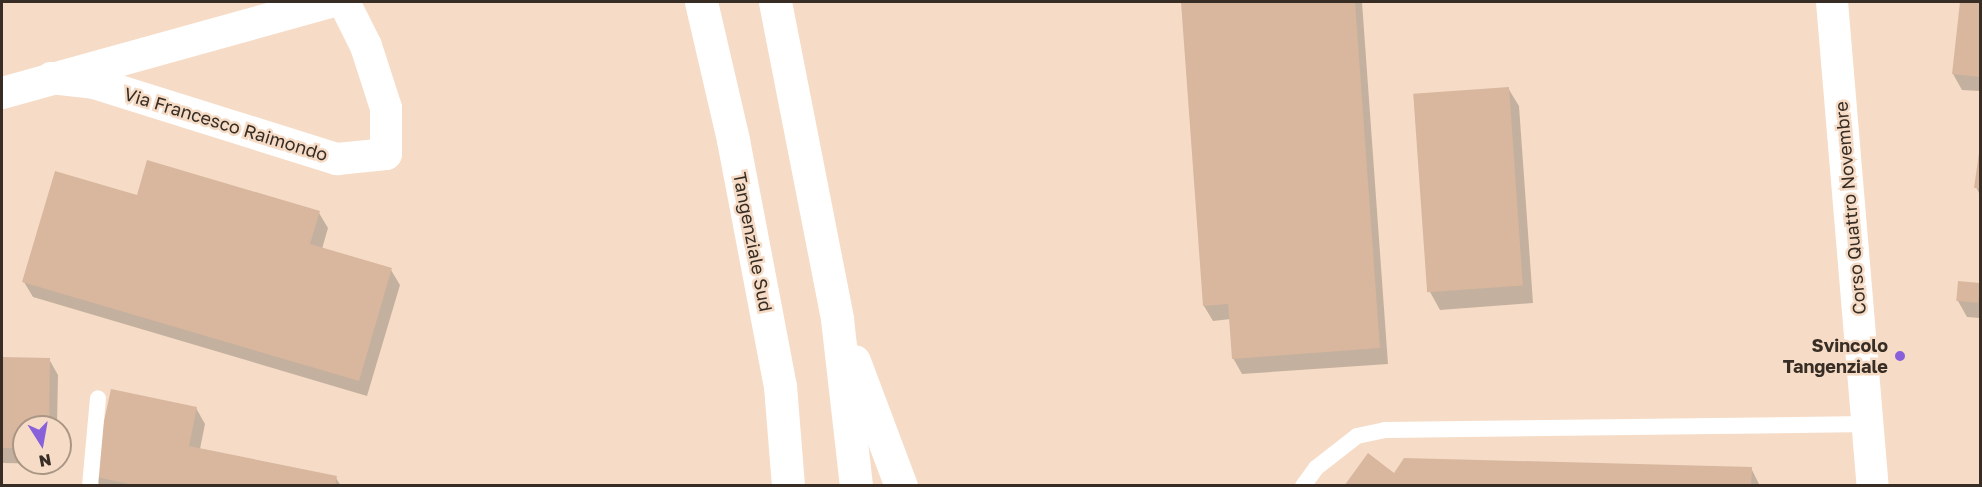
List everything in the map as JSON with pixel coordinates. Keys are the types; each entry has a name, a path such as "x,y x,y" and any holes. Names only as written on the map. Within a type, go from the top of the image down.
{"highway":[{"name":"Tangenziale Sud","path":"701,2 780,386 788,486"},
{"path":"775,2 837,319 856,486"},
{"path":"837,319 901,486"}],"street":[{"name":"Via Francesco Raimondo","path":"2,93 331,2"},
{"name":"Via Francesco Raimondo","path":"51,78 94,83 338,159 386,154 386,108 366,45 344,2"},
{"name":"Corso Quattro Novembre","path":"1832,2 1873,486"}],"lane":[{"path":"90,486 98,398"},
{"path":"1303,486 1316,468 1357,436 1385,430 1868,424"}],"building":[{"path":"1181,2 1355,2 1380,348 1232,359 1228,304 1203,306"},
{"path":"1960,2 1980,2 1980,77 1952,74"},
{"path":"1509,87 1523,286 1427,292 1413,94"},
{"path":"1980,146 1980,188 1974,188"},
{"path":"147,160 320,211 310,244 392,268 359,381 22,282 55,171 137,195"},
{"path":"1958,281 1980,283 1978,303 1956,301"},
{"path":"2,357 50,358 49,415 12,415 12,448 2,448"},
{"path":"111,389 197,407 189,446 337,476 335,486 138,486 92,476"},
{"path":"1368,453 1394,473 1404,458 1752,467 1751,486 1344,486"}],"place":[{"name":"Svincolo Tangenziale","path":"1900,356"}]}
